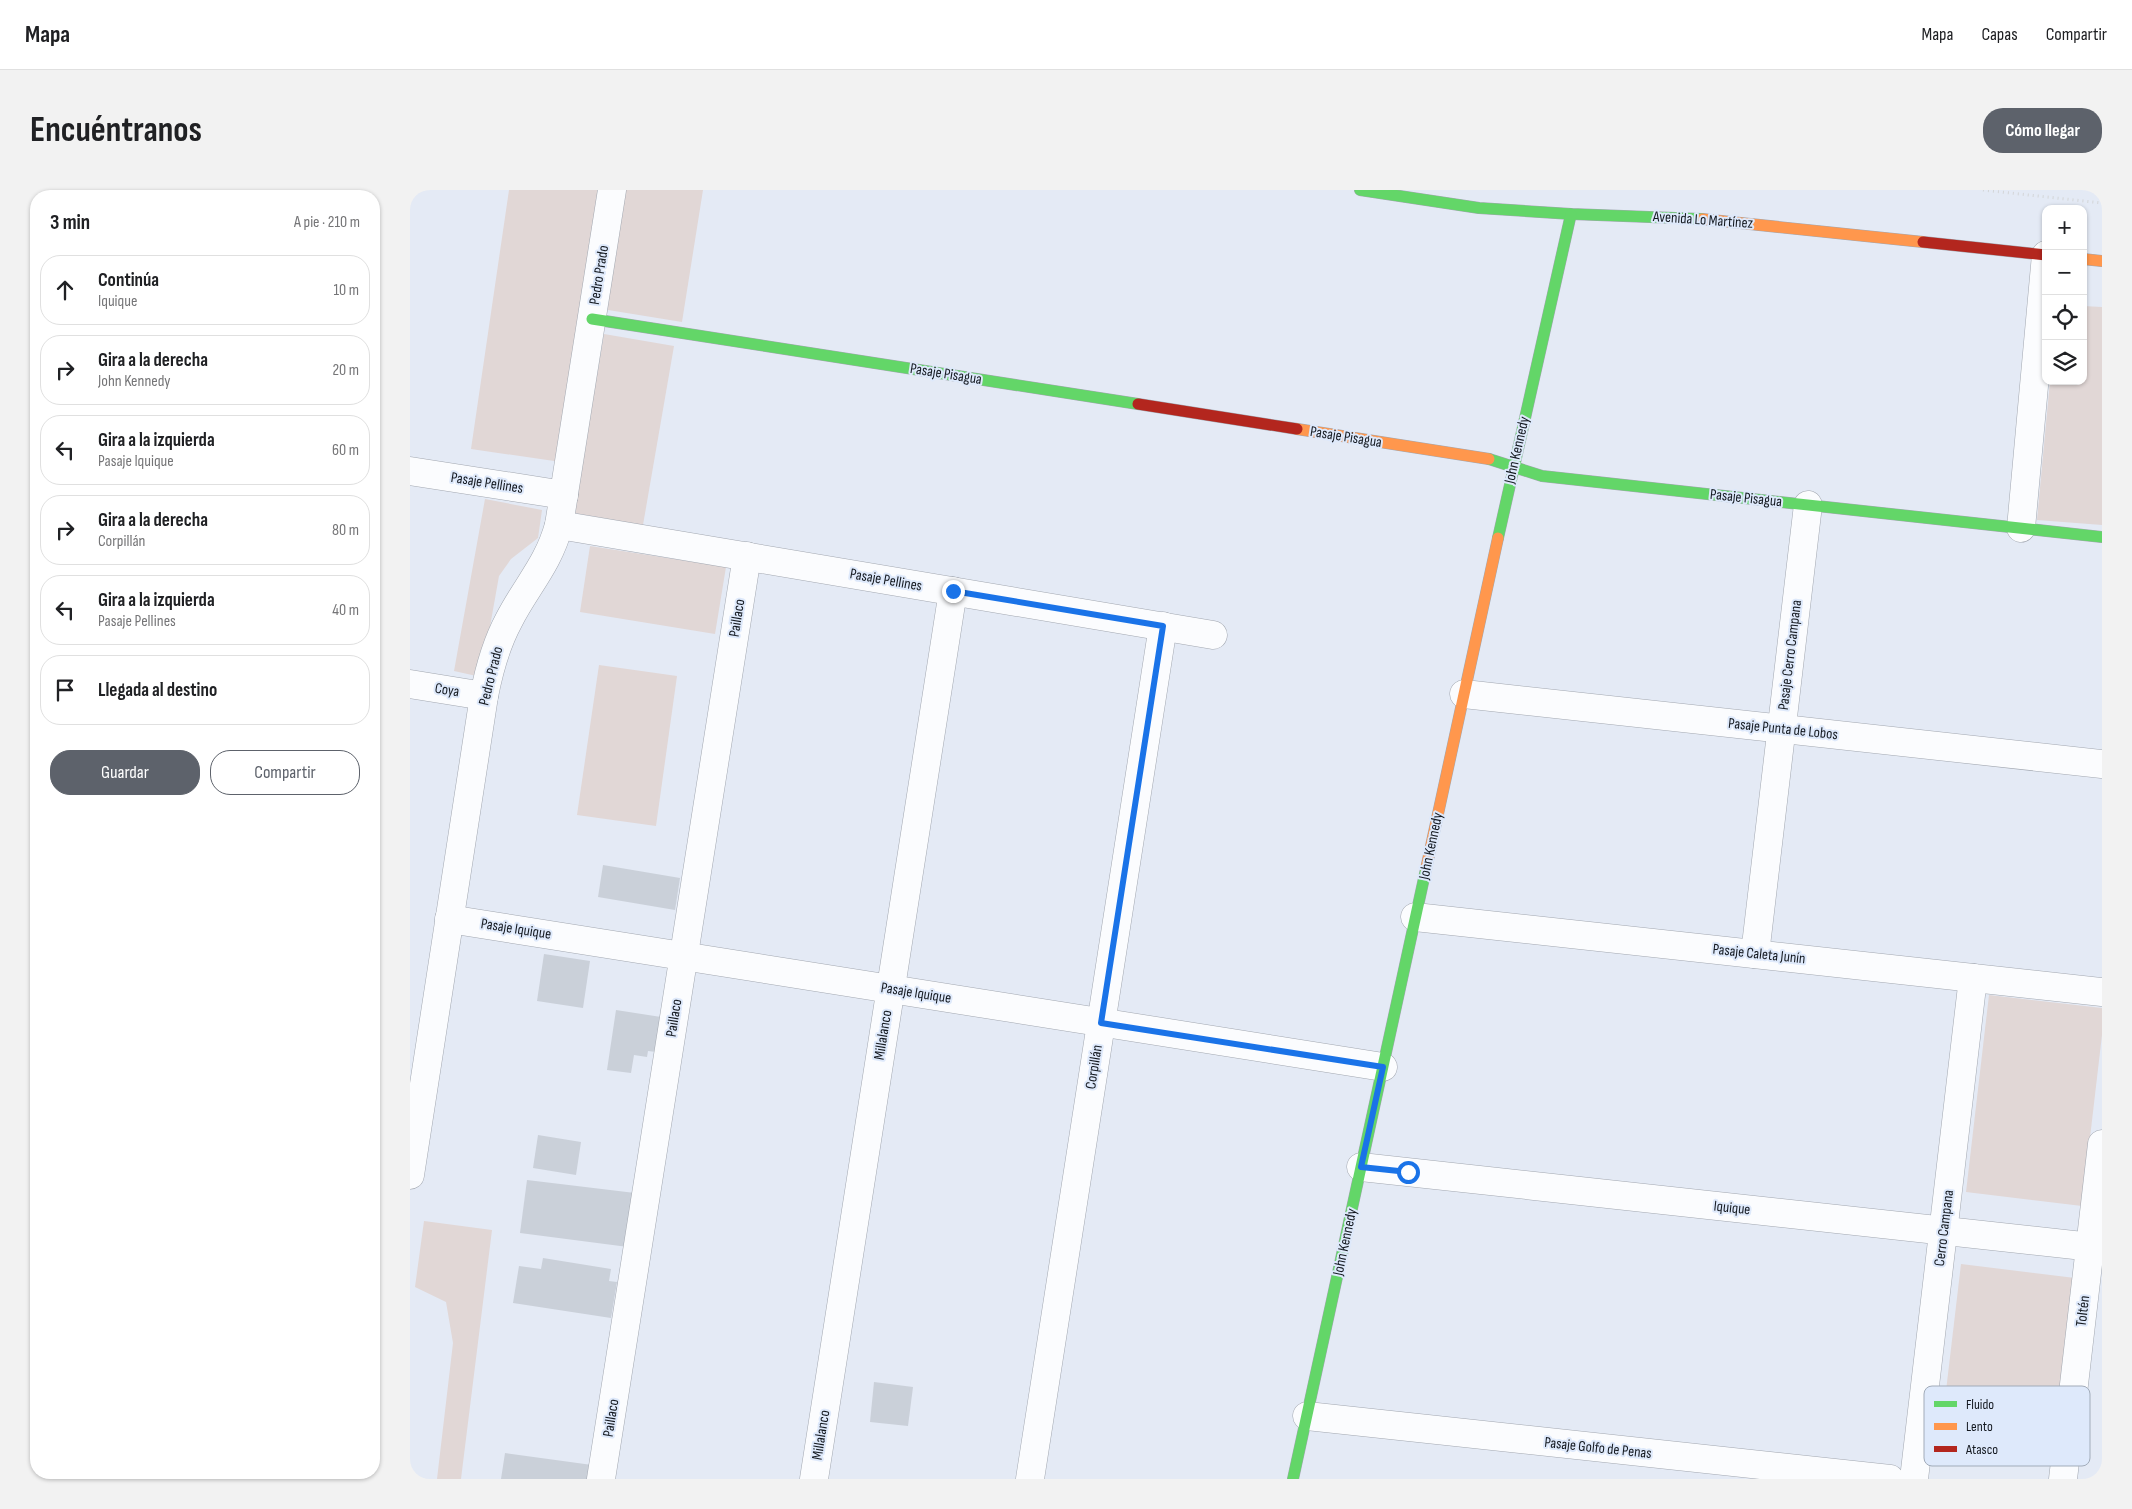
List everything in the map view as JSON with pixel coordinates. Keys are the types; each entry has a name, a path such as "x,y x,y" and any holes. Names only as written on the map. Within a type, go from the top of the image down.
{"street":[{"name":"Pedro Prado","path":"410,1175 489,670 501,637 520,601 549,555 559,525 612,190"},
{"name":"Avenida Lo Martínez","path":"1360,190 1479,208 1735,221 2042,255"},
{"name":"John Kennedy","path":"1293,1479 1570,214"},
{"path":"2087,259 2102,261"},
{"path":"2022,528 2042,295"},
{"name":"Pasaje Pisagua","path":"592,319 1478,458 1542,476 2102,537"},
{"name":"Pasaje Pellines","path":"410,471 564,495"},
{"name":"Pasaje Cerro Campana","path":"1755,954 1808,504"},
{"name":"Pasaje Pellines","path":"559,525 1213,635"},
{"name":"Paillaco","path":"601,1479 747,556"},
{"name":"Millalanco","path":"814,1479 953,591"},
{"name":"Corpillán","path":"1030,1479 1163,626"},
{"name":"Coya","path":"410,684 484,696"},
{"name":"Pasaje Punta de Lobos","path":"1464,694 2102,764"},
{"name":"Pasaje Caleta Junín","path":"1415,917 2102,992"},
{"name":"Pasaje Iquique","path":"449,919 1383,1067"},
{"name":"Cerro Campana","path":"1925,1386 1973,978"},
{"name":"Toltén","path":"2076,1386 2096,1248 2102,1144"},
{"name":"Iquique","path":"1361,1167 2096,1248"},
{"name":"Cerro Campana","path":"1914,1479 1924,1397"},
{"name":"Pasaje Golfo de Penas","path":"1307,1416 1700,1469 1890,1479"},
{"name":"Toltén","path":"2063,1479 2065,1466"}],"path":[{"path":"1983,190 2102,204"}],"shaded area":[{"path":"509,190 600,190 561,462 471,449"},
{"path":"621,190 703,190 682,322 602,309"},
{"path":"2087,306 2102,307 2102,525 2037,520 2050,385 2087,385"},
{"path":"604,334 674,346 643,525 573,513"},
{"path":"485,499 542,510 538,538 511,559 499,576 481,677 454,671"},
{"path":"590,546 726,567 715,634 580,612"},
{"path":"599,665 677,676 656,826 577,815"},
{"path":"1989,995 2102,1008 2102,1035 2082,1206 1966,1192"},
{"path":"424,1221 492,1230 461,1479 437,1479 453,1343 446,1302 415,1287"},
{"path":"1961,1264 2075,1278 2062,1386 1947,1386"}],"building":[{"path":"603,865 680,878 675,910 598,897"},
{"path":"544,954 590,961 583,1008 537,1001"},
{"path":"616,1010 661,1017 656,1052 648,1051 647,1057 634,1055 631,1073 607,1070"},
{"path":"538,1135 581,1142 576,1175 533,1168"},
{"path":"527,1180 635,1193 628,1247 520,1233"},
{"path":"543,1258 611,1269 609,1281 617,1282 611,1318 513,1303 519,1266 541,1269"},
{"path":"874,1382 913,1387 908,1426 870,1422"},
{"path":"505,1453 592,1465 590,1479 501,1479"}],"traffic: fast":[{"path":"1360,190 1479,208 1702,219"},
{"path":"1498,538 1571,214"},
{"path":"592,319 1138,404"},
{"path":"1489,459 1542,476 2102,537"},
{"path":"1293,1479 1426,869"}],"traffic: slow":[{"path":"1702,219 1923,242"},
{"path":"2087,259 2102,261"},
{"path":"1297,429 1489,459"},
{"path":"1426,869 1498,538"}],"traffic: jam":[{"path":"1923,242 2042,255"},
{"path":"1138,404 1297,429"}],"route":[{"path":"953,591 1163,626 1101,1023 1383,1067 1361,1167 1408,1172"}]}
